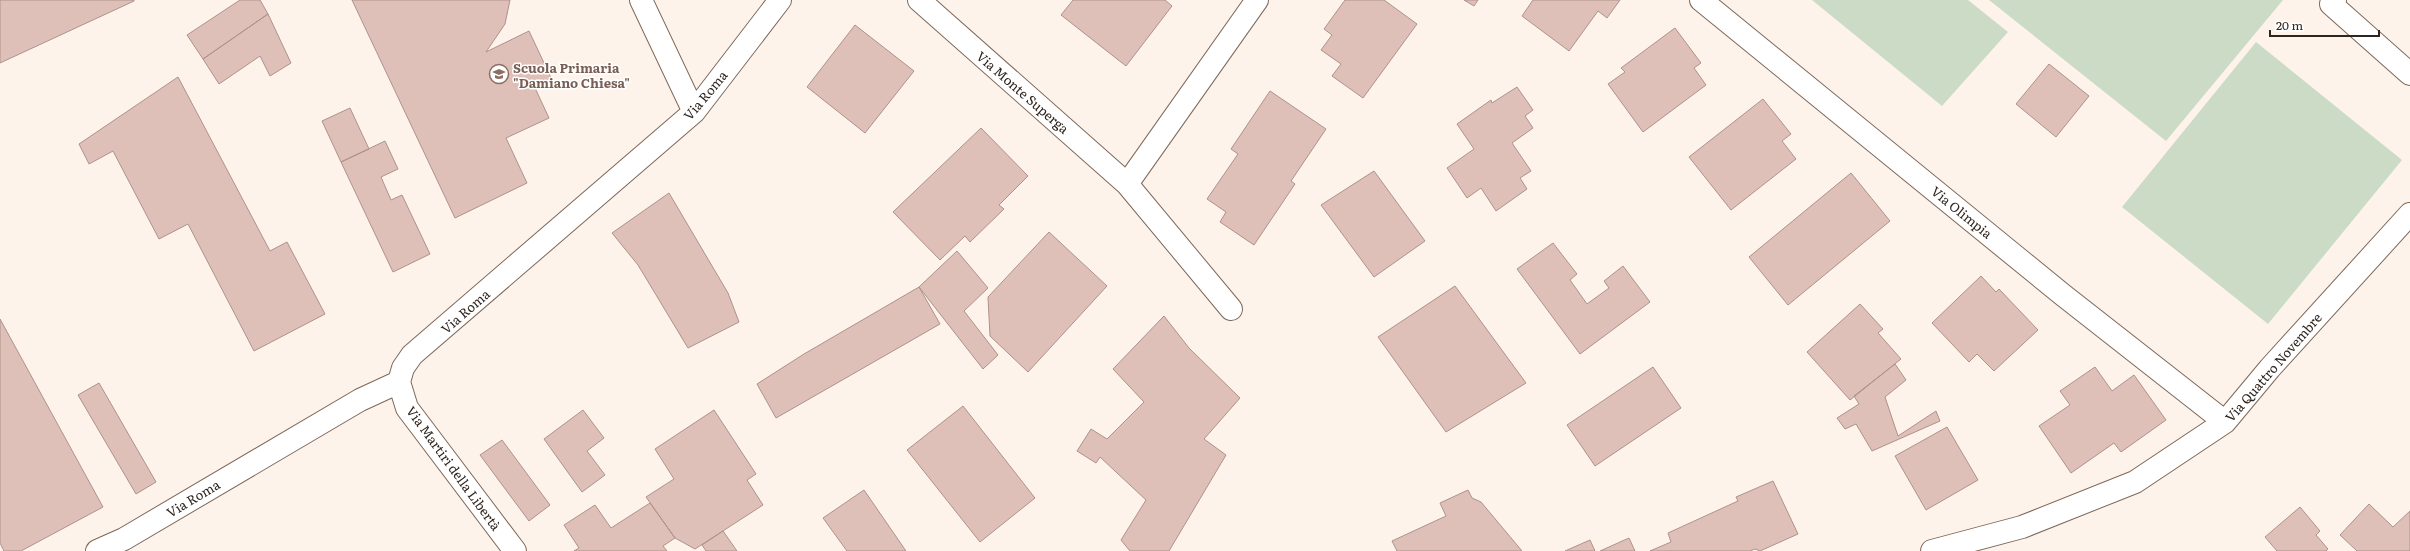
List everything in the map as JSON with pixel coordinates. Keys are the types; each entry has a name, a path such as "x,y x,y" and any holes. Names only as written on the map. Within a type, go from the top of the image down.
{"street":[{"path":"641,0 694,112"},
{"name":"Via Roma","path":"97,551 124,538 360,400 399,382 403,368 412,355 694,112 780,0"},
{"name":"Via Monte Superga","path":"919,0 1127,184 1231,309"},
{"path":"1127,184 1257,0"},
{"name":"Via Olimpia","path":"1700,0 2063,296 2225,422"},
{"path":"2335,0 2331,4 2410,74"},
{"name":"Via Quattro Novembre","path":"1932,551 2022,527 2135,482 2225,422 2270,368 2410,214"},
{"name":"Via Martiri della Libertà","path":"399,382 407,408 514,551"}],"green space":[{"path":"1812,0 1968,0 2008,32 1942,106"},
{"path":"1989,0 2283,0 2166,141"},
{"path":"2256,42 2402,160 2268,324 2122,207"}],"building":[{"path":"0,0 134,0 134,1 0,63"},
{"path":"240,0 260,0 268,14 203,59 187,35"},
{"path":"352,0 510,0 505,24 486,52 529,31 552,80 535,88 549,118 506,138 527,183 455,218"},
{"path":"1073,0 1165,0 1172,6 1126,66 1061,15"},
{"path":"1345,0 1384,0 1417,24 1363,98 1332,76 1341,64 1321,50 1332,35 1324,29"},
{"path":"1464,0 1478,0 1474,6"},
{"path":"1533,0 1620,0 1607,18 1598,11 1569,51 1522,16"},
{"path":"268,14 291,63 270,76 260,56 219,84 203,59"},
{"path":"855,25 914,71 865,133 807,87"},
{"path":"1675,28 1701,63 1694,68 1706,85 1643,132 1608,84 1625,72 1621,68"},
{"path":"2049,64 2089,96 2056,137 2016,104"},
{"path":"178,77 270,251 287,242 325,314 254,351 188,224 159,239 113,151 89,164 79,144"},
{"path":"1517,87 1533,110 1525,116 1533,128 1512,143 1531,171 1520,178 1527,189 1496,211 1481,188 1467,198 1447,168 1474,149 1457,124 1491,100 1492,103"},
{"path":"1270,91 1326,129 1291,181 1295,184 1254,245 1220,222 1226,212 1207,199 1238,154 1231,149"},
{"path":"1763,99 1791,134 1782,141 1796,159 1731,210 1689,157"},
{"path":"350,108 369,149 341,162 322,121"},
{"path":"981,128 1028,176 999,205 1004,209 970,242 965,236 940,260 893,212"},
{"path":"385,141 398,169 381,177 391,200 402,195 430,254 393,272 341,162"},
{"path":"1374,171 1425,241 1374,277 1321,205"},
{"path":"1851,173 1890,221 1788,305 1749,257"},
{"path":"669,193 728,293 739,322 688,348 638,265 612,233"},
{"path":"1049,232 1107,286 1028,372 990,336 988,297"},
{"path":"1553,243 1577,274 1570,280 1587,304 1609,288 1604,281 1623,266 1650,302 1580,354 1517,269"},
{"path":"957,251 988,288 964,311 998,355 983,369 919,287"},
{"path":"1981,276 1996,292 1999,289 2038,330 1994,371 1977,354 1969,362 1932,323"},
{"path":"1455,286 1526,383 1446,432 1378,337"},
{"path":"919,287 940,324 776,418 757,384 804,354"},
{"path":"1860,304 1883,329 1878,333 1901,359 1850,400 1807,352"},
{"path":"1164,316 1189,348 1240,398 1204,439 1226,455 1169,551 1130,551 1121,540 1146,500 1100,457 1096,463 1077,451 1091,429 1107,439 1144,402 1113,369"},
{"path":"0,319 103,507 21,551 4,551 0,543"},
{"path":"1895,364 1906,380 1885,397 1898,436 1936,411 1940,421 1872,451 1856,424 1845,429 1837,418 1859,404 1854,396"},
{"path":"1653,367 1681,408 1595,466 1567,425"},
{"path":"2095,367 2112,391 2134,375 2166,420 2121,452 2114,443 2071,473 2039,426 2070,405 2060,391"},
{"path":"99,383 156,482 136,494 78,395"},
{"path":"963,406 1035,498 980,542 907,450"},
{"path":"583,410 604,438 587,451 605,475 582,492 544,439"},
{"path":"714,410 756,474 747,480 763,505 695,549 675,538 646,497 674,479 655,449"},
{"path":"1947,427 1978,480 1926,510 1895,456"},
{"path":"502,440 550,505 529,521 480,455"},
{"path":"1773,481 1798,534 1760,551 1755,549 1750,551 1650,551 1671,542 1668,533 1738,501 1736,497"},
{"path":"864,490 906,551 847,551 823,518"},
{"path":"1468,490 1472,498 1481,502 1522,551 1397,551 1392,541 1446,516 1440,503"},
{"path":"650,503 675,538 663,546 667,551 574,551 579,548 564,525 595,505 611,528"},
{"path":"2369,504 2393,527 2410,511 2410,551 2357,551 2340,535"},
{"path":"2300,507 2320,531 2316,535 2328,549 2326,551 2277,551 2265,537"},
{"path":"723,531 737,551 706,551 702,545"},
{"path":"1629,538 1635,551 1600,551"},
{"path":"1590,540 1595,551 1565,551"}],"place":[{"name":"Scuola Primaria \"Damiano Chiesa\"","path":"499,74"}]}
